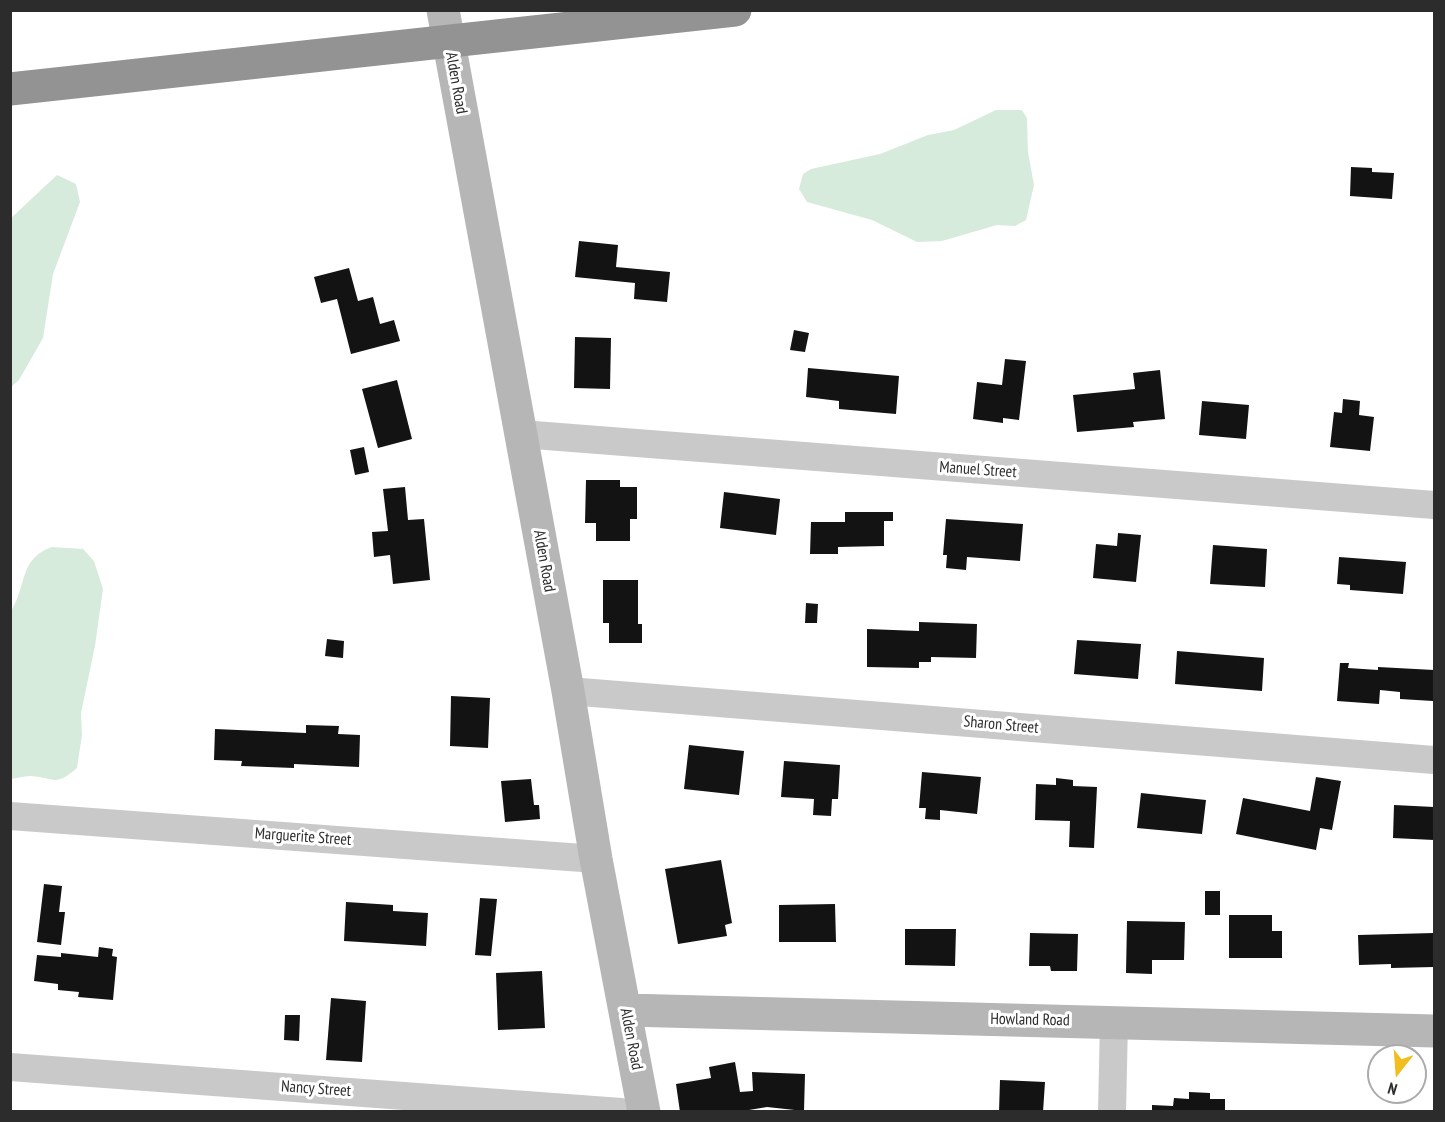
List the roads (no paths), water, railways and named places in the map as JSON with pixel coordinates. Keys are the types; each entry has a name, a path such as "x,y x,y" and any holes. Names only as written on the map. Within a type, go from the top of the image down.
{"highway":[{"path":"10,89 735,10"}],"main road":[{"name":"Alden Road","path":"443,10 568,690 596,859 644,1112"},
{"name":"Howland Road","path":"626,1010 1434,1031"}],"street":[{"name":"Manuel Street","path":"521,434 1434,505"},
{"name":"Sharon Street","path":"568,690 1434,760"},
{"name":"Marguerite Street","path":"10,816 596,859"},
{"path":"1112,1112 1114,1022"},
{"name":"Nancy Street","path":"10,1067 621,1112"}]}
